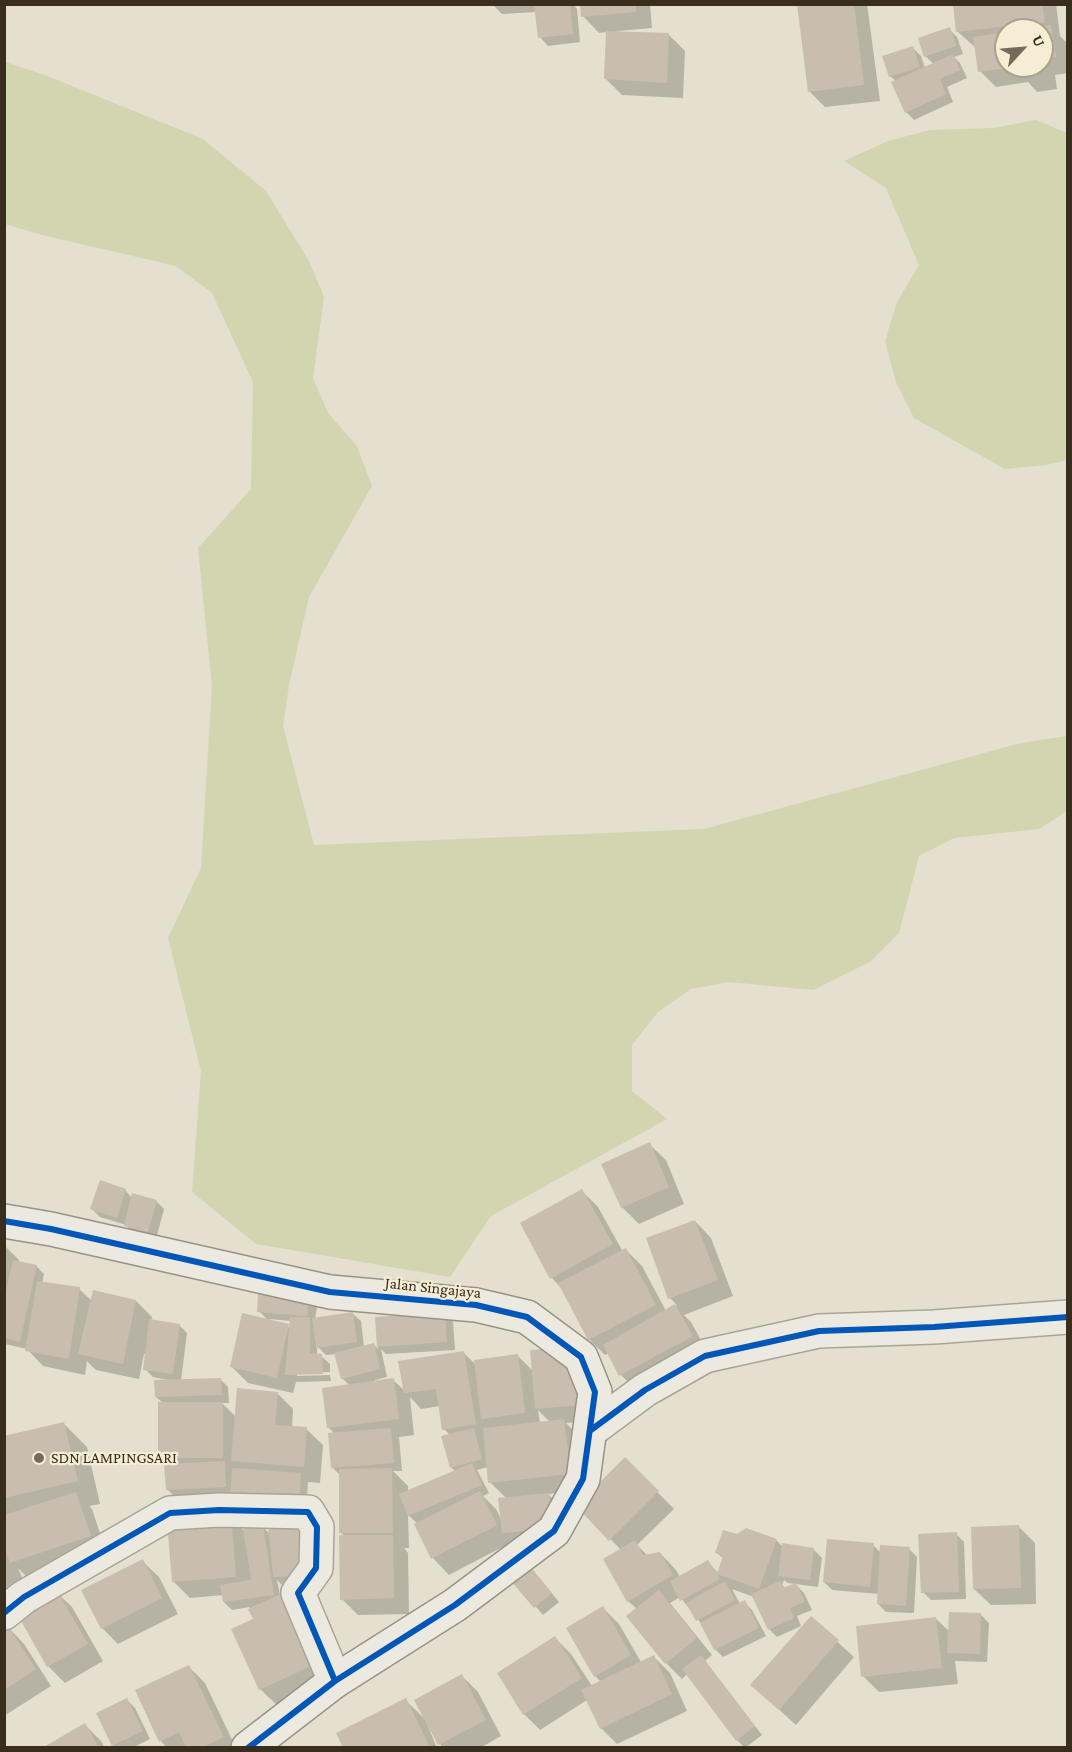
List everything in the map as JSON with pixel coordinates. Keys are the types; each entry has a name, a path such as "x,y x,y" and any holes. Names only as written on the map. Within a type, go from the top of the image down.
{"street":[{"name":"Jalan Singajaya","path":"4,1221 62,1231 330,1292 476,1305 526,1317 581,1357 595,1392 591,1430 583,1479 554,1531 455,1605 335,1681 248,1748"},
{"path":"591,1430 645,1390 705,1356 819,1331 934,1327 1068,1317"},
{"path":"4,1613 24,1597 170,1512 219,1510 308,1512 317,1527 316,1568 298,1593 335,1681"}],"green space":[{"path":"5,62 45,75 203,139 266,191 309,261 324,297 313,378 328,413 357,446 372,486 309,597 289,685 283,726 314,845 704,829 1021,743 1067,736 1067,811 1039,829 954,838 919,856 899,933 870,962 813,990 729,982 691,989 658,1012 632,1045 632,1091 667,1119 491,1216 450,1277 256,1244 192,1192 201,1071 168,938 201,868 212,686 198,548 251,489 253,382 212,293 176,266 42,235 5,224"},
{"path":"1036,120 1067,133 1067,460 1046,465 1005,469 914,418 896,382 885,341 897,302 919,265 886,188 844,161 888,141 930,130 993,128"}],"building":[{"path":"534,4 570,4 573,34 538,38"},
{"path":"580,4 636,4 636,12 581,17"},
{"path":"797,4 854,4 864,85 808,92"},
{"path":"953,4 1042,4 1044,18 994,18 994,28 956,32"},
{"path":"950,27 956,46 924,57 918,38"},
{"path":"606,31 669,33 667,83 604,79"},
{"path":"994,34 994,70 978,72 973,37"},
{"path":"913,46 920,67 889,77 882,56"},
{"path":"953,54 960,70 940,79 946,94 905,113 891,82"},
{"path":"650,1142 669,1187 621,1208 601,1164"},
{"path":"100,1180 126,1189 117,1218 90,1209"},
{"path":"582,1189 613,1244 550,1279 520,1223"},
{"path":"132,1193 157,1200 148,1232 124,1226"},
{"path":"695,1220 718,1280 668,1299 646,1238"},
{"path":"626,1248 656,1305 588,1340 558,1283"},
{"path":"13,1260 37,1265 20,1342 5,1338 5,1296"},
{"path":"37,1281 80,1287 69,1359 25,1351"},
{"path":"93,1290 136,1300 123,1364 78,1354"},
{"path":"258,1294 309,1297 307,1316 257,1312"},
{"path":"675,1304 693,1336 619,1376 603,1345"},
{"path":"353,1312 357,1342 316,1348 312,1318"},
{"path":"445,1312 447,1342 377,1347 375,1317"},
{"path":"242,1313 289,1324 277,1378 230,1367"},
{"path":"290,1317 310,1317 310,1353 322,1354 323,1374 285,1375"},
{"path":"149,1319 180,1324 173,1374 143,1370"},
{"path":"374,1343 380,1369 341,1379 334,1353"},
{"path":"557,1348 558,1363 576,1366 580,1405 535,1409 530,1350"},
{"path":"464,1351 476,1424 442,1430 436,1389 404,1393 398,1361"},
{"path":"518,1354 525,1413 481,1419 474,1360"},
{"path":"221,1378 222,1395 155,1397 154,1380"},
{"path":"394,1378 399,1419 327,1428 322,1388"},
{"path":"237,1388 278,1392 275,1425 307,1427 304,1467 231,1461"},
{"path":"158,1402 223,1402 223,1458 158,1458"},
{"path":"564,1419 571,1474 488,1483 483,1428"},
{"name":"SDN LAMPINGSARI","path":"64,1422 78,1481 4,1498 4,1436"},
{"path":"391,1428 394,1463 331,1468 328,1433"},
{"path":"474,1428 482,1459 450,1468 441,1436"},
{"path":"625,1457 659,1491 609,1541 576,1506"},
{"path":"225,1461 226,1487 166,1490 164,1464"},
{"path":"472,1463 482,1485 408,1516 399,1494"},
{"path":"232,1468 301,1473 299,1503 230,1499"},
{"path":"392,1468 393,1533 339,1533 339,1469"},
{"path":"480,1491 497,1525 431,1559 414,1524"},
{"path":"76,1492 91,1536 10,1563 4,1546 4,1515"},
{"path":"549,1493 553,1528 502,1533 498,1498"},
{"path":"231,1516 236,1577 172,1582 167,1522"},
{"path":"304,1522 309,1575 273,1577 268,1525"},
{"path":"263,1525 274,1595 223,1602 220,1585 251,1580 243,1529"},
{"path":"1019,1525 1021,1588 973,1589 971,1527"},
{"path":"746,1528 777,1539 759,1589 717,1574 723,1556 715,1553 723,1530 737,1534"},
{"path":"957,1532 959,1592 921,1593 918,1534"},
{"path":"339,1535 393,1535 394,1598 340,1600"},
{"path":"827,1539 874,1543 870,1587 823,1582"},
{"path":"635,1540 643,1555 660,1552 673,1575 627,1602 603,1559"},
{"path":"782,1543 814,1548 810,1580 778,1576"},
{"path":"880,1545 910,1547 906,1606 877,1604"},
{"path":"143,1559 162,1598 101,1629 81,1590"},
{"path":"708,1560 720,1579 680,1601 670,1581"},
{"path":"529,1565 552,1593 534,1608 510,1580"},
{"path":"725,1581 735,1600 696,1621 686,1603"},
{"path":"780,1581 783,1588 796,1583 805,1602 790,1608 794,1618 768,1630 751,1594"},
{"path":"56,1589 88,1644 47,1667 16,1612"},
{"path":"659,1590 697,1638 665,1664 626,1616"},
{"path":"287,1591 320,1662 259,1690 231,1629 253,1619 248,1609"},
{"path":"745,1600 759,1628 714,1650 700,1623"},
{"path":"603,1606 631,1655 594,1677 566,1628"},
{"path":"949,1612 981,1613 980,1654 947,1653"},
{"path":"811,1616 839,1640 779,1710 750,1685"},
{"path":"936,1617 942,1668 861,1677 856,1626"},
{"path":"8,1626 36,1669 4,1690 4,1628"},
{"path":"555,1636 582,1678 523,1715 497,1673"},
{"path":"654,1655 672,1694 600,1729 581,1690"},
{"path":"701,1655 755,1726 736,1741 682,1669"},
{"path":"189,1665 224,1737 201,1748 186,1748 179,1732 159,1742 135,1690"},
{"path":"462,1674 486,1720 438,1745 414,1700"},
{"path":"127,1698 143,1731 112,1746 96,1713"},
{"path":"406,1698 430,1748 343,1748 336,1733"},
{"path":"85,1723 99,1748 42,1748"}],"cycle path":[{"path":"4,1221 51,1229 330,1292 476,1305 527,1317 581,1357 595,1392 583,1479 554,1531 455,1605 335,1681 248,1748"},
{"path":"591,1430 645,1390 705,1356 819,1331 934,1327 1068,1317"},
{"path":"4,1613 24,1597 170,1513 219,1510 308,1512 317,1527 316,1568 298,1593 335,1681"}],"place":[{"name":"SDN LAMPINGSARI","path":"39,1458"}]}
